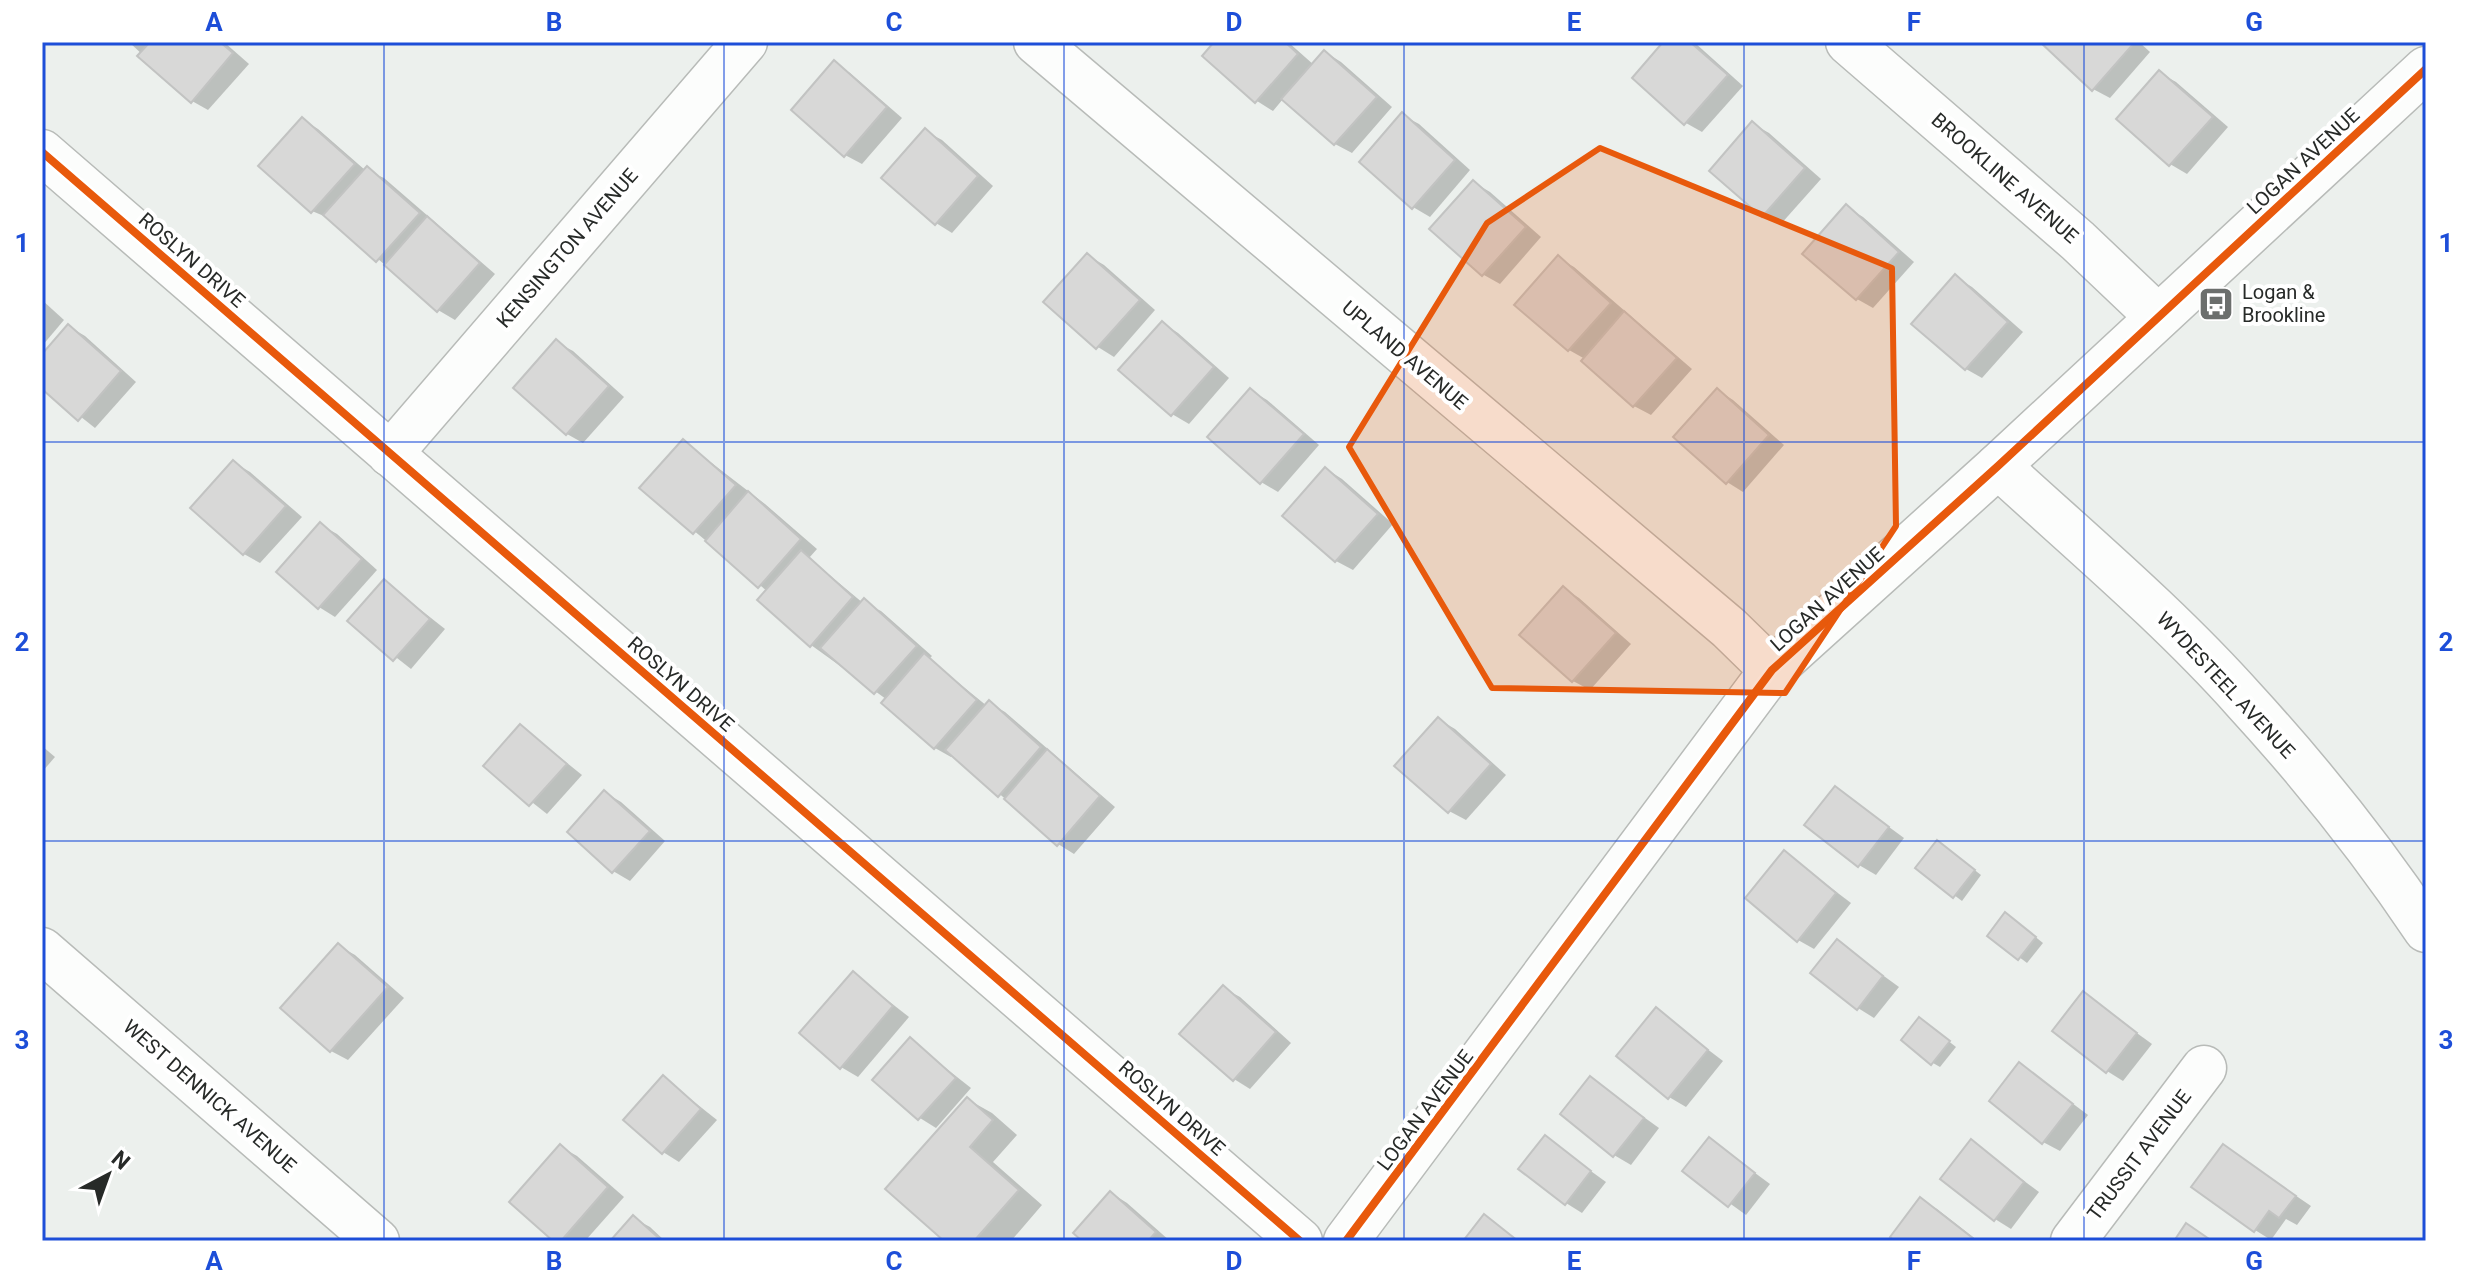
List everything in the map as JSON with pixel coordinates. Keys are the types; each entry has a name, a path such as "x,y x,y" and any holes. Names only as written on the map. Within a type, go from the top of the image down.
{"street":[{"name":"KENSINGTON AVENUE","path":"390,454 745,42"},
{"name":"UPLAND AVENUE","path":"1036,42 1729,628 1772,670"},
{"name":"BROOKLINE AVENUE","path":"1848,42 2078,241 2158,317"},
{"name":"LOGAN AVENUE","path":"1346,1241 1772,670 1998,466 2426,69"},
{"name":"ROSLYN DRIVE","path":"42,152 1300,1241"},
{"name":"WYDESTEEL AVENUE","path":"1998,466 2165,619 2244,699 2324,792 2426,930"},
{"name":"WEST DENNICK AVENUE","path":"42,950 377,1241"},
{"name":"TRUSSIT AVENUE","path":"2073,1241 2204,1068"}],"highlighted area":[{"path":"1600,148 1892,268 1896,526 1785,693 1492,688 1349,447 1487,223"}],"building":[{"path":"150,42 220,42 233,53 191,103 137,56"},
{"path":"1214,42 1285,42 1298,54 1255,103 1202,56"},
{"path":"1663,42 1690,42 1728,75 1684,125 1632,78"},
{"path":"2040,42 2135,42 2092,91"},
{"path":"1324,50 1377,97 1334,145 1281,99"},
{"path":"834,60 887,107 844,157 791,110"},
{"path":"2159,70 2213,117 2169,166 2116,119"},
{"path":"1402,112 1455,160 1412,209 1359,162"},
{"path":"302,117 355,164 311,213 258,166"},
{"path":"1752,121 1805,168 1762,217 1709,171"},
{"path":"925,128 978,176 935,225 881,178"},
{"path":"367,166 420,213 376,262 323,215"},
{"path":"1473,180 1526,227 1482,276 1429,229"},
{"path":"1846,204 1899,252 1856,300 1802,254"},
{"path":"427,216 480,263 437,312 384,265"},
{"path":"1087,253 1140,300 1096,349 1043,302"},
{"path":"1558,255 1611,303 1568,351 1514,305"},
{"path":"1955,274 2008,322 1965,370 1911,324"},
{"path":"1624,311 1677,358 1633,407 1581,361"},
{"path":"1162,321 1214,367 1171,416 1118,370"},
{"path":"68,324 121,371 78,421 42,389 42,354"},
{"path":"556,339 609,386 566,435 513,388"},
{"path":"1250,388 1304,434 1260,484 1207,437"},
{"path":"1717,388 1769,435 1726,484 1673,437"},
{"path":"683,439 736,485 693,534 639,488"},
{"path":"233,460 286,506 243,555 190,508"},
{"path":"1325,467 1378,514 1335,562 1282,516"},
{"path":"748,491 801,539 758,588 705,541"},
{"path":"320,522 362,559 318,609 276,572"},
{"path":"801,550 853,597 810,647 757,600"},
{"path":"384,579 430,619 393,661 347,621"},
{"path":"1563,586 1616,633 1572,682 1519,635"},
{"path":"864,598 917,646 874,694 820,648"},
{"path":"924,653 977,700 934,749 881,703"},
{"path":"989,700 1041,747 998,797 945,750"},
{"path":"1438,717 1491,764 1448,813 1394,766"},
{"path":"520,724 567,764 529,806 483,766"},
{"path":"1047,749 1100,796 1057,846 1004,799"},
{"path":"1835,786 1889,827 1858,867 1804,825"},
{"path":"604,790 650,831 612,873 567,832"},
{"path":"1937,840 1975,870 1953,898 1915,868"},
{"path":"1784,850 1836,893 1797,942 1745,898"},
{"path":"2005,912 2036,937 2018,960 1987,936"},
{"path":"1837,939 1883,976 1857,1010 1810,973"},
{"path":"338,943 388,987 330,1052 280,1008"},
{"path":"853,971 893,1006 840,1069 799,1033"},
{"path":"1223,985 1276,1032 1233,1081 1179,1034"},
{"path":"2083,991 2137,1033 2106,1073 2052,1031"},
{"path":"1656,1007 1708,1050 1668,1099 1616,1056"},
{"path":"1919,1017 1950,1041 1931,1065 1901,1040"},
{"path":"910,1037 956,1078 918,1120 872,1080"},
{"path":"2019,1062 2073,1104 2042,1144 1989,1101"},
{"path":"663,1075 701,1109 662,1154 623,1120"},
{"path":"1590,1076 1644,1118 1613,1157 1560,1114"},
{"path":"967,1097 993,1120 970,1147 1019,1190 974,1241 944,1241 885,1189"},
{"path":"1545,1135 1591,1171 1565,1205 1518,1169"},
{"path":"1709,1137 1755,1173 1728,1207 1682,1171"},
{"path":"1971,1139 2024,1182 1994,1221 1940,1179"},
{"path":"560,1144 608,1187 561,1241 553,1241 509,1202"},
{"path":"2223,1144 2296,1196 2279,1218 2269,1211 2254,1232 2191,1187"},
{"path":"1110,1191 1156,1232 1148,1241 1082,1241 1073,1233"},
{"path":"1920,1197 1973,1241 1895,1241 1890,1237"},
{"path":"1484,1214 1518,1241 1463,1241"},
{"path":"633,1215 662,1241 610,1241"},
{"path":"2186,1223 2212,1241 2174,1241"}],"cycle path":[{"path":"1346,1241 1772,670 1998,466 2426,69"},
{"path":"42,152 1300,1241"}],"place":[{"name":"Logan & Brookline","path":"2216,304"}]}
